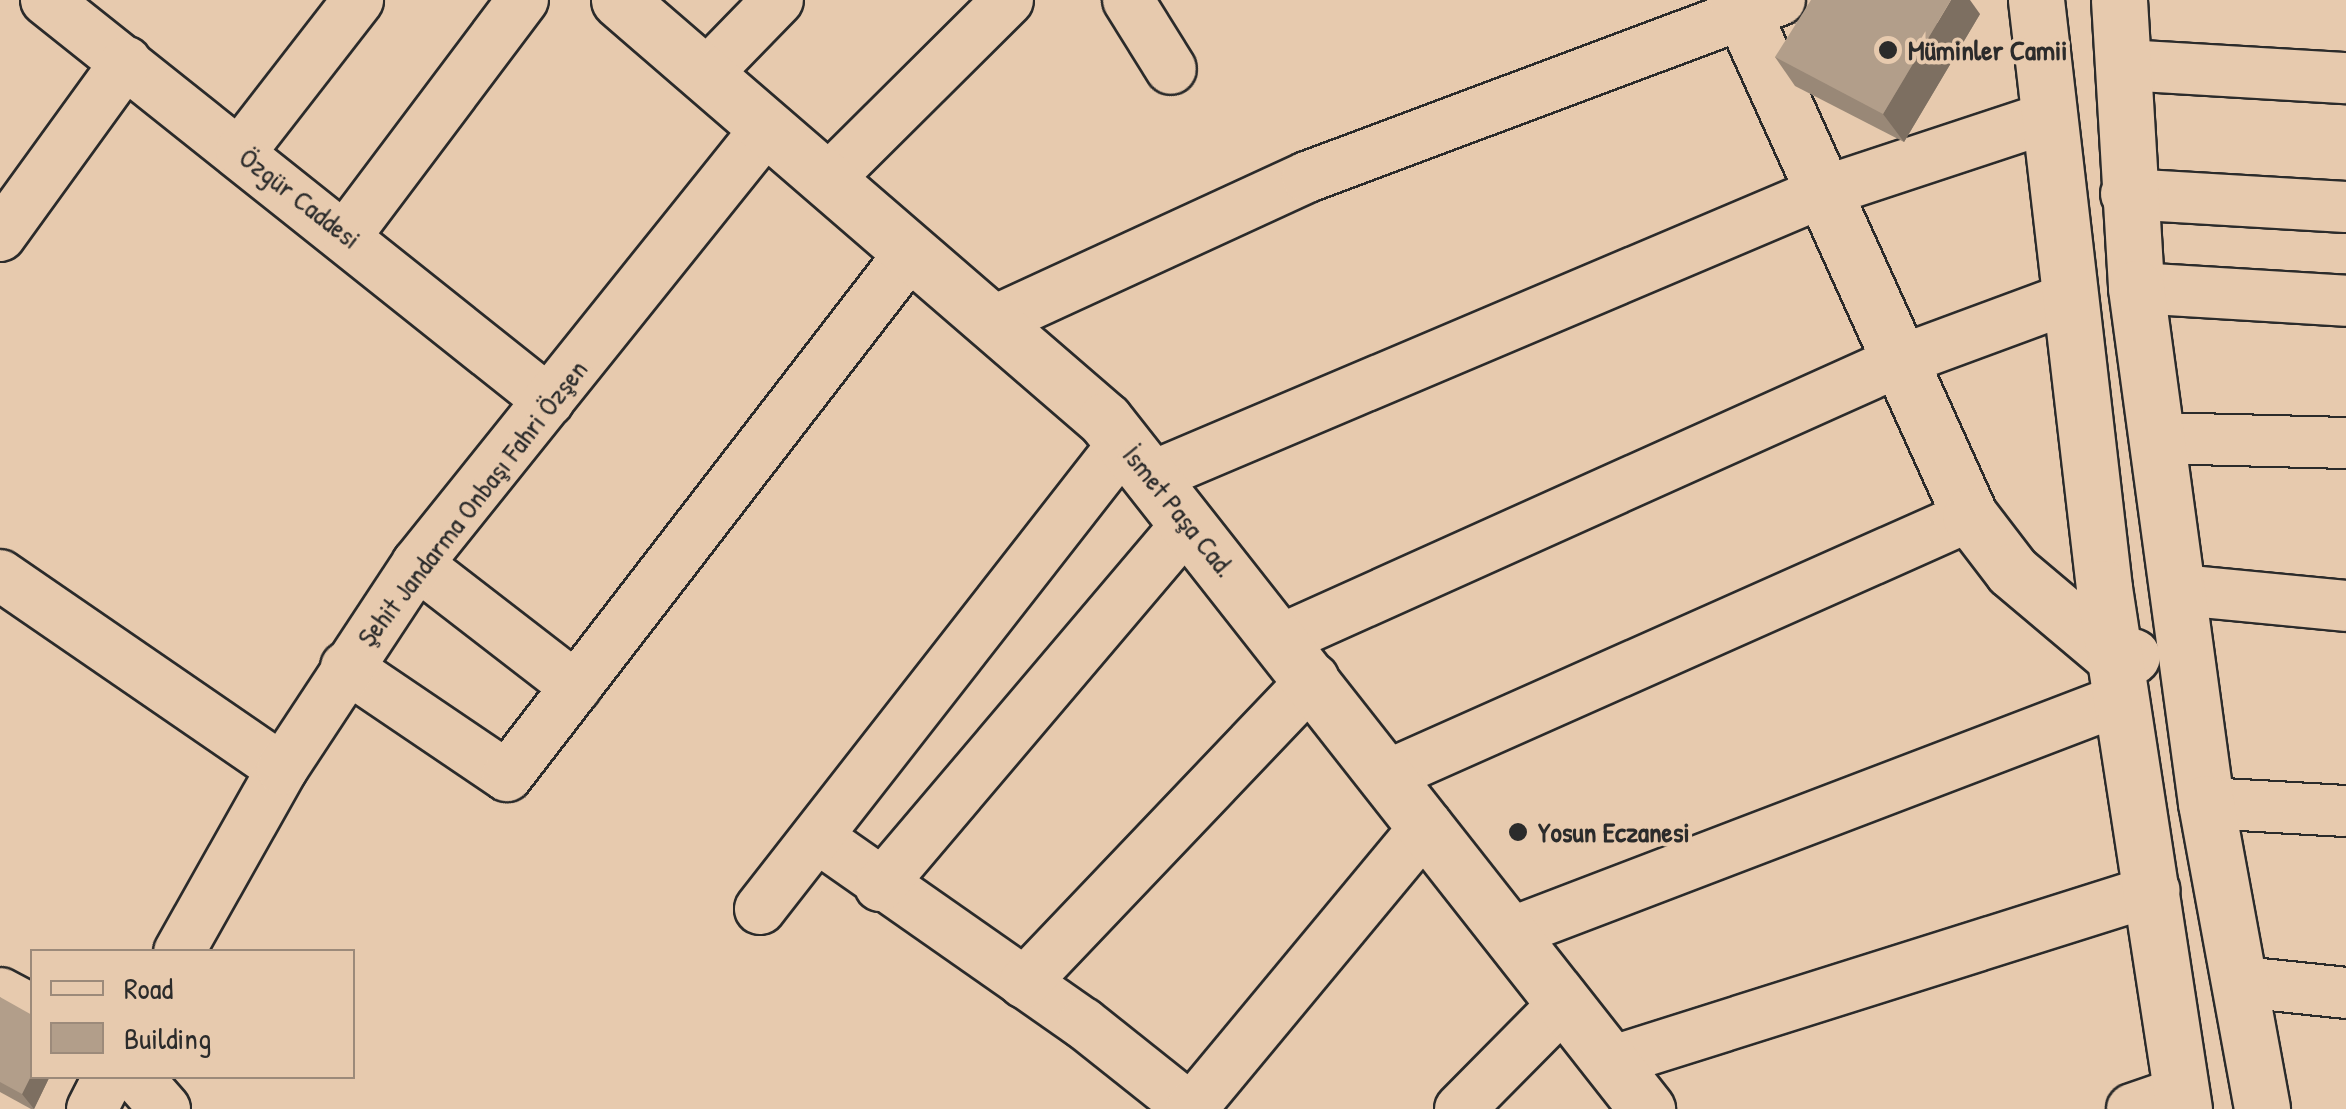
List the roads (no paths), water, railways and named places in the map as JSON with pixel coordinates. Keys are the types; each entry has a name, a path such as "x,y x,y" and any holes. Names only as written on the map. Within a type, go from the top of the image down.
{"main road":[{"name":"İsmet Paşa Cad.","path":"619,0 992,322 1138,460 1298,659 1647,1109"},
{"path":"2036,0 2066,298 2104,588 2155,890 2166,1103"},
{"path":"2119,0 2126,194 2136,288 2190,655 2206,803 2242,982 2262,1109"},
{"path":"1754,5 1823,192 1970,516 2012,571 2051,604 2118,678"},
{"path":"2051,604 2104,588 2181,590"},
{"path":"2118,678 2190,655"}],"street":[{"name":"Özgür Caddesi","path":"46,0 346,234 549,401"},
{"path":"241,151 358,0"},
{"path":"346,234 523,0"},
{"path":"704,76 778,0"},
{"path":"827,180 1008,0"},
{"path":"1128,0 1171,69"},
{"path":"992,322 1307,176 1754,5"},
{"path":"0,236 126,62"},
{"path":"2124,65 2346,78"},
{"path":"760,909 1138,460 1823,192 2047,118"},
{"name":"Şehit Jandarma Onbaşı Fahri Özşen","path":"181,949 282,768 418,564 766,129"},
{"path":"2126,194 2346,208"},
{"path":"346,667 507,776 910,252"},
{"path":"2136,288 2346,301"},
{"path":"1024,983 1298,659 1902,360 2066,298"},
{"path":"2156,438 2346,443"},
{"path":"1388,775 1970,516"},
{"path":"880,886 1188,523"},
{"path":"418,564 576,687"},
{"path":"0,575 282,768"},
{"path":"2181,590 2346,606"},
{"path":"1510,933 2118,678"},
{"path":"2206,803 2346,811"},
{"path":"817,837 880,886 1024,983 1192,1109 1427,825"},
{"path":"1610,1062 2155,890"},
{"path":"2242,982 2346,992"},
{"path":"0,992 30,1009"},
{"path":"1460,1109 1565,1003"},
{"path":"92,1109 107,1079"},
{"path":"139,1079 165,1109"}],"place":[{"name":"Müminler Camii","path":"1888,50"},
{"name":"Yosun Eczanesi","path":"1518,832"}]}
